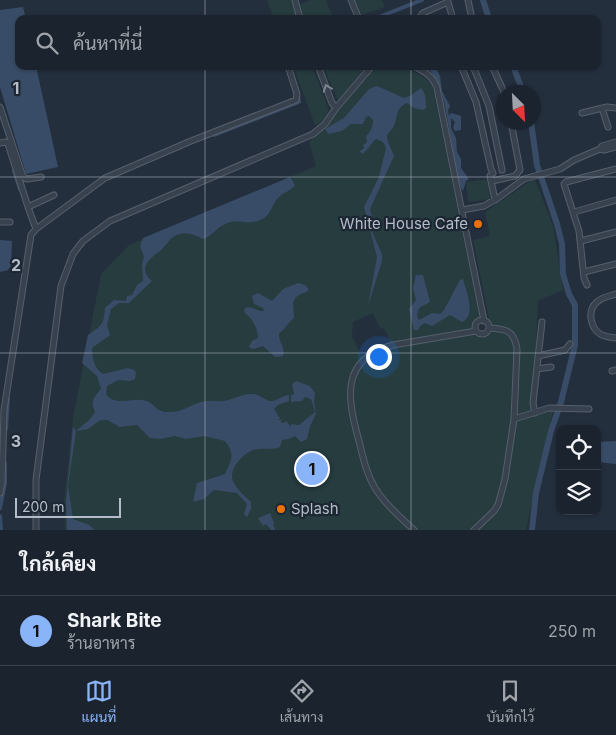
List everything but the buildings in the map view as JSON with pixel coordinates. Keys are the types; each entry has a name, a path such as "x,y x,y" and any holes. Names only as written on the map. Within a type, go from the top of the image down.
{"street":[{"path":"295,0 299,15"},
{"path":"351,0 357,15"},
{"path":"468,0 471,15"},
{"path":"421,15 423,12 448,2 452,15"},
{"path":"34,231 105,178 191,141 296,100 297,94 289,70"},
{"path":"320,70 332,103 336,108"},
{"path":"36,530 36,480 39,447 61,286 72,254 95,230 110,221 313,134 325,124 369,70"},
{"path":"421,70 427,73 435,84 484,321 488,324 489,328"},
{"path":"463,70 476,102 492,175 495,200"},
{"path":"475,70 489,106 502,170"},
{"path":"494,70 501,85"},
{"path":"0,107 23,177 27,179 41,177"},
{"path":"582,113 602,108 616,108"},
{"path":"602,108 608,127"},
{"path":"492,175 515,176 520,170 512,130"},
{"path":"0,143 6,142 8,144 34,231 6,396 0,493"},
{"path":"462,210 484,206 530,176 560,169 574,160 600,149 602,146 616,142"},
{"path":"600,149 616,147"},
{"path":"587,285 584,278 581,241 565,183 616,169"},
{"path":"28,207 54,195"},
{"path":"574,212 616,200"},
{"path":"0,222 10,222"},
{"path":"581,241 616,232"},
{"path":"584,272 616,264"},
{"path":"616,294 602,299 595,304 591,312 591,320 594,328 600,334 616,338"},
{"path":"476,331 476,324 479,321 484,321"},
{"path":"535,411 533,403 542,322"},
{"path":"414,530 385,502 368,475 354,424 350,385 360,365 372,354 392,345 476,331 484,334 489,328"},
{"path":"474,530 498,505 505,479 514,419 517,349 515,340 511,333 505,329 489,328"},
{"path":"538,356 565,350 570,344"},
{"path":"537,370 551,367"},
{"path":"514,419 556,406 564,408 589,408"}],"green space":[{"path":"267,0 291,0 297,15 273,15"},
{"path":"311,0 326,0 332,15 302,15 298,5"},
{"path":"354,0 382,0 385,7 362,15"},
{"path":"294,70 314,70 329,110 323,121 315,125"},
{"path":"325,70 364,70 338,101"},
{"path":"373,70 410,70 432,84 480,319 474,323 474,328 471,332 477,337 490,334 496,328 490,324 473,240 490,236 485,212 529,182 535,180 553,225 563,290 538,301 533,403 535,413 514,419 505,479 495,509 474,530 65,530 64,502 73,418 101,274 129,245 316,166 309,142","holes":["373,313 380,329 384,328 392,345 361,355 352,336 353,322"]},
{"path":"488,179 490,199 468,202 466,182"},
{"path":"553,411 526,530 478,530 501,508 516,421"}],"water":[{"path":"23,7 25,15 15,15 15,70 37,70 58,167 26,174 0,87 0,10"},
{"path":"428,70 437,70 440,76 442,91 450,106 449,116 451,113 461,116 461,130 455,131 453,128 455,122 451,118 451,128 456,138 461,168 469,179 466,181 463,191 458,178 445,105 433,74"},
{"path":"377,86 404,98 421,88 425,95 426,108 423,110 414,108 407,103 400,107 394,126 387,136 394,156 370,209 373,221 372,232 382,254 382,261 368,306 377,257 364,207 379,177 386,148 383,142 376,139 362,154 360,151 367,142 366,136 372,127 373,120 369,116 366,117 363,124 351,124 342,131 328,134 325,129 344,118 369,89"},
{"path":"290,177 295,185 279,197 263,219 252,222 236,221 229,223 203,239 185,233 173,237 146,264 145,272 152,281 129,303 119,303 111,309 107,325 110,335 92,348 93,359 103,374 128,368 136,372 135,379 130,381 118,380 107,386 106,394 110,398 119,401 146,401 164,412 177,411 201,402 224,401 246,394 254,394 272,401 289,395 289,401 278,405 274,409 280,418 278,420 282,420 280,422 284,423 286,421 291,427 291,424 299,425 315,412 311,399 305,397 302,401 291,402 291,395 294,394 292,384 296,381 310,386 315,393 316,414 310,426 307,439 301,442 295,436 282,440 280,447 277,448 253,450 241,458 234,467 232,476 234,484 251,502 251,509 247,517 244,514 247,504 237,493 214,490 204,499 193,502 197,483 225,474 231,453 225,441 204,436 186,439 175,436 160,439 150,438 137,425 120,427 107,420 99,421 88,429 76,431 95,412 94,399 101,389 97,376 82,363 88,335 101,324 105,308 114,300 126,301 127,296 132,295 137,285 143,281 142,264 144,257 140,246 143,238"},
{"path":"0,240 12,241 11,266 8,270 0,272"},
{"path":"416,275 423,275 430,302 419,308 417,316 419,320 432,313 440,314 460,280 463,279 470,308 466,319 462,322 450,315 432,326 425,323 418,330 414,330 409,309 416,300 413,288"},
{"path":"298,283 305,285 308,291 295,298 293,303 294,318 279,333 284,350 283,356 275,357 263,346 253,349 249,347 252,341 258,338 258,334 250,317 244,312 245,308 264,311 263,308 254,304 252,296 258,293 272,301 283,289"},
{"path":"73,427 76,431 68,486 73,519 89,525 95,530 67,530 66,503"},
{"path":"616,441 616,464 601,462 601,442"},
{"path":"270,513 275,530 271,530 266,524 263,526 258,518"}],"waterway":[{"path":"384,15 422,0"},
{"path":"483,0 488,15"},
{"path":"515,70 520,85"},
{"path":"214,135 299,102 298,95"},
{"path":"532,130 537,165 562,244 563,274 569,294 575,305 575,345 536,493 532,530"},
{"path":"14,171 20,189"},
{"path":"6,429 8,398"},
{"path":"0,508 5,483 5,463"},
{"path":"0,516 1,530"}],"place":[{"name":"White House Cafe","path":"478,224"},
{"name":"Shark Bite","path":"312,469"},
{"name":"Splash","path":"281,509"}]}
